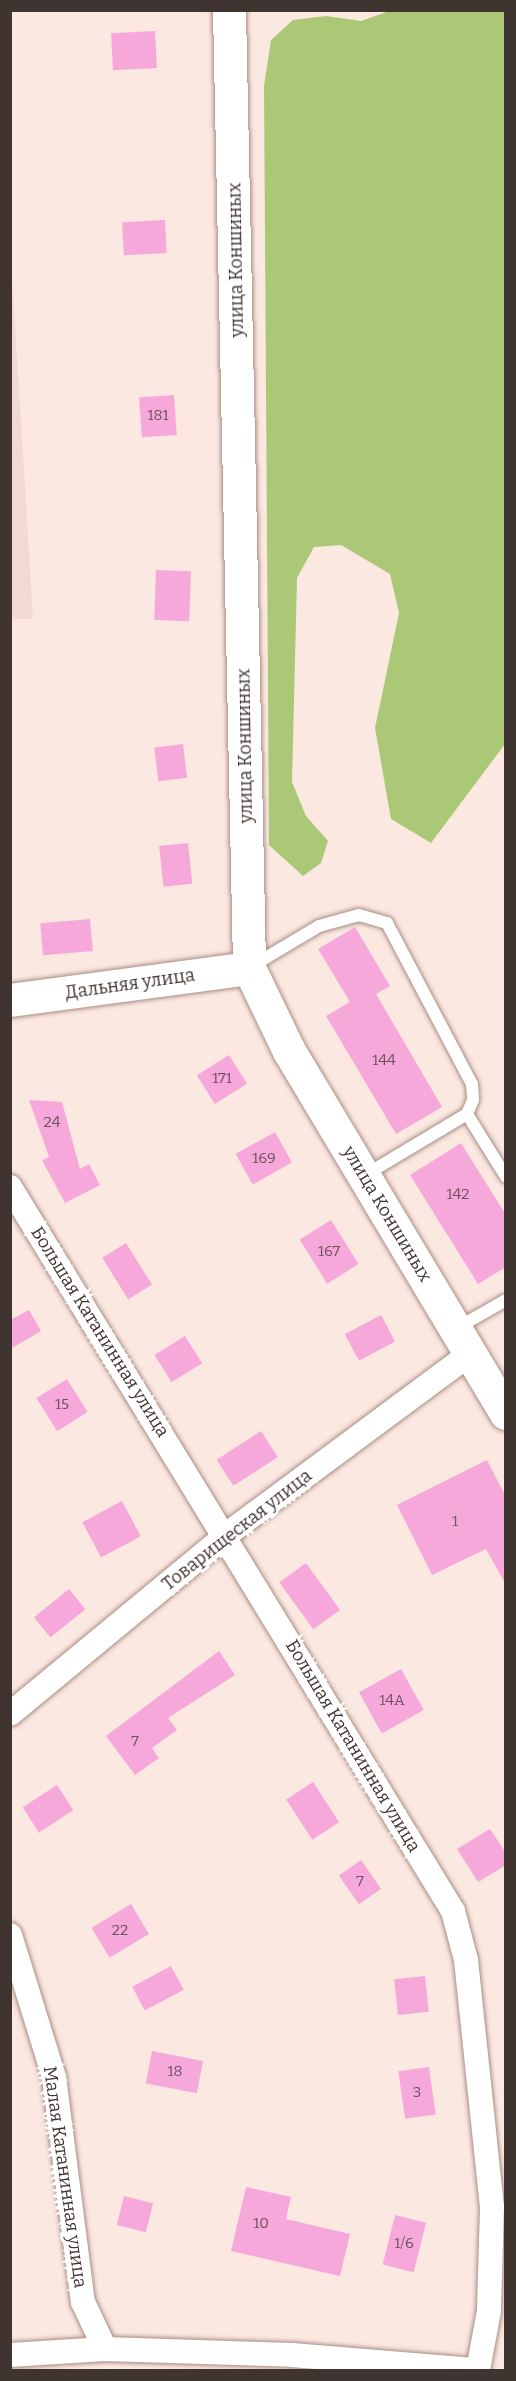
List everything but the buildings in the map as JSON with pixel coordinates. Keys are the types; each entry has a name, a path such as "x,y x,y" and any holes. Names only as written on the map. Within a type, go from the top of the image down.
{"main road":[{"name":"улица Коншиных","path":"229,10 249,968 289,1051 506,1413"},
{"name":"Дальняя улица","path":"10,1000 249,968"}],"street":[{"name":"Большая Катанинная улица","path":"10,1187 226,1534 453,1911 466,1960 492,2208 489,2311 476,2370"},
{"name":"Товарищеская улица","path":"10,1714 226,1534 463,1342"},
{"name":"Малая Катанинная улица","path":"10,1935 54,2078 81,2293 105,2349"},
{"path":"10,2355 105,2349 292,2363 476,2370"}],"lane":[{"path":"249,968 319,926 359,915 387,923 472,1084 474,1100 467,1114 364,1176"},
{"path":"467,1114 506,1177"},
{"path":"463,1342 506,1300"}],"shaded area":[{"path":"11,263 24,470 33,619 11,619"}],"green space":[{"path":"389,11 505,11 505,744 431,843 391,819 375,728 399,613 390,574 341,545 314,547 297,578 292,782 306,816 328,841 321,863 303,876 269,845 264,86 271,40 293,20 326,16 361,21"}]}
